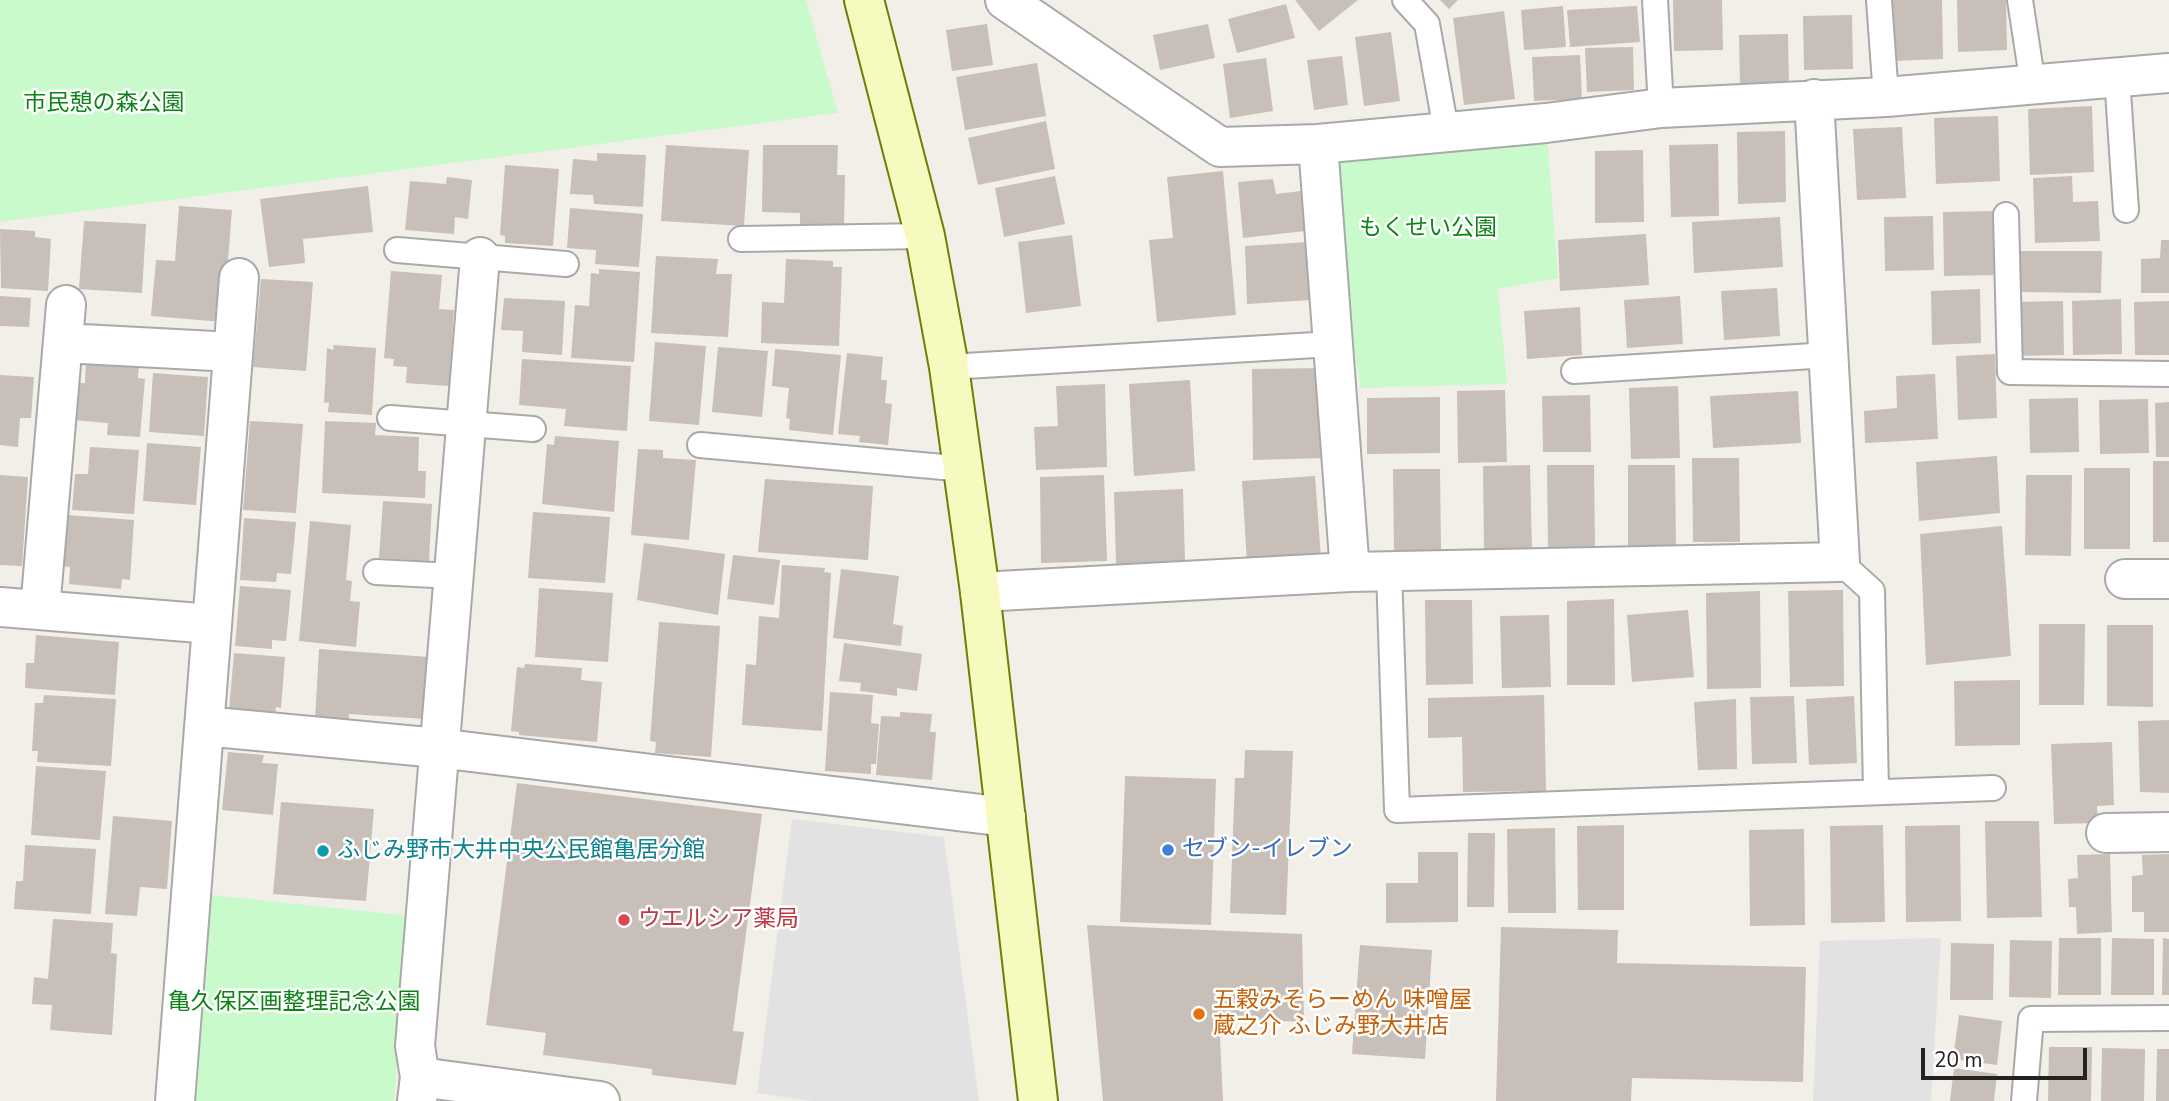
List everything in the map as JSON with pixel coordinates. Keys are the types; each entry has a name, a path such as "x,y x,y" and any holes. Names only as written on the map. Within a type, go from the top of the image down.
{"street":[{"path":"864,0 925,236 949,367 980,592 1038,1101"},
{"path":"1006,0 1220,147 1318,144 1446,130 1546,123 1661,108 1886,97 2169,73"},
{"path":"980,592 1350,572 1840,562 1814,99"},
{"path":"1318,144 1350,572"},
{"path":"480,257 415,1046 418,1089 600,1101"},
{"path":"175,1101 239,278"},
{"path":"40,610 66,305"},
{"path":"63,343 233,352"},
{"path":"2125,579 2169,579"},
{"path":"0,607 212,624"},
{"path":"204,726 438,748 1006,817"},
{"path":"2106,833 2169,832"}],"lane":[{"path":"1405,0 1427,24 1446,130"},
{"path":"1656,0 1661,108"},
{"path":"1878,0 1886,97"},
{"path":"2020,0 2034,85"},
{"path":"2117,77 2126,210"},
{"path":"2006,215 2010,372 2169,374"},
{"path":"741,239 925,236"},
{"path":"397,250 566,264"},
{"path":"949,367 1332,344"},
{"path":"1574,371 1829,355"},
{"path":"390,418 533,429"},
{"path":"700,445 965,469"},
{"path":"1840,562 1872,591 1876,792"},
{"path":"1389,571 1397,810 1993,788"},
{"path":"376,572 453,576"},
{"path":"2024,1101 2031,1018 2169,1018"}],"green space":[{"name":"市民憩の森公園","path":"0,0 806,0 838,113 0,222"},
{"name":"もくせい公園","path":"1546,123 1558,278 1498,289 1507,384 1361,388 1318,144"},
{"name":"亀久保区画整理記念公園","path":"201,894 411,916 394,1101 187,1101"}],"shaded area":[{"path":"792,819 944,837 979,1101 811,1101 757,1093"},
{"path":"1941,938 1931,1101 1813,1101 1820,941"}],"building":[{"path":"1295,0 1358,0 1319,31"},
{"path":"1440,0 1458,0 1449,9"},
{"path":"1673,0 1722,0 1723,50 1674,51"},
{"path":"1893,0 1942,0 1943,59 1894,61"},
{"path":"1957,0 2006,0 2007,50 1958,52"},
{"path":"1286,4 1295,38 1237,53 1228,19"},
{"path":"1563,6 1566,47 1524,50 1521,10"},
{"path":"1637,6 1640,42 1570,47 1567,10"},
{"path":"1504,11 1515,99 1464,105 1453,18"},
{"path":"1852,15 1853,69 1804,70 1803,16"},
{"path":"987,24 993,65 952,71 946,30"},
{"path":"1208,24 1215,58 1160,70 1153,35"},
{"path":"1391,32 1400,101 1364,106 1355,37"},
{"path":"1788,34 1789,88 1740,89 1739,35"},
{"path":"1633,47 1634,90 1587,92 1585,48"},
{"path":"1580,55 1582,99 1534,101 1532,57"},
{"path":"1342,56 1348,105 1314,110 1307,60"},
{"path":"1266,58 1273,111 1230,118 1223,64"},
{"path":"1037,63 1046,116 965,130 956,77"},
{"path":"2092,106 2094,172 2030,175 2028,109"},
{"path":"1998,116 2000,181 1936,184 1934,118"},
{"path":"1046,121 1055,169 978,185 968,138"},
{"path":"1902,127 1906,198 1857,200 1853,129"},
{"path":"1785,131 1786,202 1738,204 1737,132"},
{"path":"1718,144 1719,216 1671,217 1669,145"},
{"path":"666,145 749,150 744,226 661,221"},
{"path":"763,145 838,145 837,175 845,175 844,225 800,224 800,213 762,212"},
{"path":"1643,150 1644,222 1595,223 1595,151"},
{"path":"597,153 646,155 643,207 594,204 593,195 570,194 573,159 597,161"},
{"path":"505,165 559,169 553,246 505,243 505,236 500,235"},
{"path":"1223,171 1236,315 1157,322 1149,240 1173,238 1167,177"},
{"path":"1055,176 1065,224 1004,237 995,188"},
{"path":"2072,176 2073,202 2098,201 2100,241 2035,243 2033,178"},
{"path":"447,177 472,180 468,219 455,217 454,234 405,230 410,181 446,184"},
{"path":"1273,179 1276,194 1301,191 1305,231 1243,238 1238,182"},
{"path":"368,186 373,232 303,239 305,263 269,267 260,199"},
{"path":"179,206 232,210 223,322 151,316 156,260 175,261"},
{"path":"570,208 643,214 639,267 595,264 596,250 567,248"},
{"path":"1997,211 1998,275 1944,276 1943,212"},
{"path":"1933,216 1934,270 1885,271 1884,217"},
{"path":"1780,217 1783,267 1694,273 1692,222"},
{"path":"84,221 146,224 142,293 79,289"},
{"path":"0,229 35,231 35,237 51,239 48,291 1,288"},
{"path":"1646,234 1649,285 1560,291 1558,240"},
{"path":"1072,235 1081,306 1026,313 1018,242"},
{"path":"2161,240 2169,240 2169,293 2141,293 2141,259 2160,258"},
{"path":"1308,242 1311,300 1247,304 1245,246"},
{"path":"2015,251 2102,251 2101,293 2014,292"},
{"path":"656,256 718,259 716,274 732,274 728,337 651,333"},
{"path":"786,259 833,261 833,267 842,267 839,346 761,343 762,302 784,303"},
{"path":"599,269 640,272 634,362 571,358 575,305 589,306 591,273 599,274"},
{"path":"391,271 442,275 439,309 454,310 449,386 406,383 407,367 393,366 394,359 384,358"},
{"path":"261,279 313,282 306,371 253,367"},
{"path":"1777,288 1780,336 1724,340 1721,291"},
{"path":"1980,289 1981,343 1932,345 1931,291"},
{"path":"0,296 31,298 29,327 0,326"},
{"path":"1680,296 1683,344 1627,348 1624,300"},
{"path":"504,298 565,301 562,355 522,352 523,331 501,330"},
{"path":"2121,299 2122,354 2073,355 2072,301"},
{"path":"2063,301 2064,355 2016,356 2014,302"},
{"path":"2169,301 2169,355 2135,355 2134,302"},
{"path":"1580,307 1582,355 1527,359 1524,311"},
{"path":"655,342 706,346 699,425 649,421"},
{"path":"333,345 376,348 372,415 328,412 329,402 324,403 327,348 334,350"},
{"path":"718,347 768,351 762,417 712,412"},
{"path":"775,349 841,355 833,435 789,430 790,419 786,418 789,388 772,386"},
{"path":"847,353 883,357 881,380 887,380 885,403 892,404 888,445 859,442 860,436 838,434"},
{"path":"1995,354 1997,418 1958,420 1956,356"},
{"path":"522,359 631,366 627,431 564,426 566,409 519,405"},
{"path":"86,361 139,365 138,378 145,379 140,437 107,435 108,423 72,420 75,383 85,383"},
{"path":"1323,368 1325,458 1253,460 1252,369"},
{"path":"153,373 208,377 204,436 149,432"},
{"path":"1935,374 1938,439 1865,443 1864,411 1897,408 1896,376"},
{"path":"0,375 34,377 31,418 20,418 18,447 0,445"},
{"path":"1190,380 1195,471 1134,476 1129,384"},
{"path":"1105,384 1107,467 1036,470 1034,427 1058,426 1056,386"},
{"path":"1678,386 1680,458 1631,459 1629,388"},
{"path":"1505,390 1507,462 1458,463 1457,391"},
{"path":"1798,391 1801,443 1713,448 1710,396"},
{"path":"1590,395 1591,452 1543,452 1542,396"},
{"path":"1440,397 1440,453 1367,454 1367,398"},
{"path":"2078,398 2079,452 2030,453 2029,399"},
{"path":"2148,399 2149,453 2100,454 2099,400"},
{"path":"2169,402 2169,457 2156,457 2155,403"},
{"path":"250,421 303,424 296,513 243,510"},
{"path":"325,421 376,423 375,435 419,437 418,471 426,471 425,498 322,493"},
{"path":"555,436 619,441 614,512 542,504 547,444 554,445"},
{"path":"147,443 201,447 196,505 143,501"},
{"path":"90,447 139,450 134,514 72,510 75,474 88,474"},
{"path":"638,449 663,450 663,458 696,460 689,540 631,535"},
{"path":"1997,456 2000,513 1919,521 1916,462"},
{"path":"1692,458 1739,458 1740,542 1693,542"},
{"path":"2153,461 2169,461 2169,542 2153,542"},
{"path":"1530,465 1532,550 1484,550 1483,466"},
{"path":"1547,465 1594,465 1595,549 1548,549"},
{"path":"1628,465 1675,465 1676,549 1628,550"},
{"path":"2084,468 2130,468 2130,549 2084,549"},
{"path":"1393,469 1440,469 1441,553 1394,553"},
{"path":"0,475 28,477 22,566 0,565"},
{"path":"1104,475 1107,561 1041,563 1040,477"},
{"path":"2026,475 2072,475 2071,556 2025,555"},
{"path":"1315,476 1321,558 1247,563 1242,481"},
{"path":"765,479 873,486 868,560 758,552"},
{"path":"1183,489 1185,563 1116,565 1114,492"},
{"path":"383,501 432,504 429,561 379,558"},
{"path":"533,512 610,517 605,583 528,578"},
{"path":"67,515 134,520 130,580 122,579 121,589 69,584 70,567 62,566"},
{"path":"244,518 296,522 291,574 277,573 276,582 240,580"},
{"path":"310,521 351,525 346,580 352,581 350,601 360,602 356,647 299,641"},
{"path":"2002,526 2011,656 1926,665 1920,534"},
{"path":"644,543 725,554 718,615 637,600"},
{"path":"733,555 780,560 774,605 727,599"},
{"path":"782,565 825,568 824,572 831,573 822,731 742,725 746,664 756,665 759,616 779,618"},
{"path":"841,569 899,576 893,624 903,626 901,646 833,638"},
{"path":"240,586 291,590 286,641 272,640 272,649 235,646"},
{"path":"539,588 613,593 608,662 535,657"},
{"path":"1843,590 1844,686 1790,687 1788,591"},
{"path":"1760,591 1761,688 1707,689 1706,593"},
{"path":"1614,599 1615,685 1567,685 1567,601"},
{"path":"1425,600 1472,600 1473,684 1426,685"},
{"path":"1688,610 1694,677 1632,682 1627,615"},
{"path":"1549,615 1551,687 1502,688 1500,616"},
{"path":"659,622 720,626 711,757 655,753 656,742 650,741"},
{"path":"2039,624 2085,624 2084,705 2039,705"},
{"path":"2107,625 2153,625 2153,707 2107,706"},
{"path":"36,635 119,642 115,695 25,688 26,663 34,663"},
{"path":"844,643 922,654 917,691 897,688 897,696 860,691 861,683 839,681"},
{"path":"319,649 429,657 425,719 349,714 349,722 315,720"},
{"path":"234,653 285,657 281,708 276,707 275,715 229,711"},
{"path":"525,664 582,668 581,680 602,682 597,742 519,735 519,732 511,731 517,667 524,668"},
{"path":"2020,680 2020,745 1955,746 1954,681"},
{"path":"830,692 873,695 871,723 879,724 876,764 871,764 871,774 825,771"},
{"path":"44,695 116,699 111,766 37,762 38,751 32,751 35,703 43,703"},
{"path":"1544,695 1546,791 1463,792 1462,737 1428,738 1428,698"},
{"path":"1794,696 1797,763 1752,764 1750,697"},
{"path":"1854,696 1857,763 1809,765 1806,699"},
{"path":"1736,699 1737,769 1698,770 1694,702"},
{"path":"900,712 932,714 930,732 936,732 932,780 876,775 881,716 900,717"},
{"path":"2169,720 2169,793 2140,792 2138,721"},
{"path":"2112,742 2114,805 2097,806 2098,823 2054,824 2051,744"},
{"path":"1245,750 1293,751 1286,915 1230,913 1235,778 1244,778"},
{"path":"228,752 264,755 262,763 278,764 273,815 222,810"},
{"path":"36,766 106,771 100,840 31,835"},
{"name":"セブン-イレブン","path":"1125,776 1216,779 1211,925 1120,922"},
{"name":"ウエルシア薬局","path":"517,783 762,814 733,1031 744,1032 736,1085 652,1075 652,1069 543,1055 546,1033 486,1025"},
{"name":"ふじみ野市大井中央公民館亀居分館","path":"281,802 374,809 366,901 273,894"},
{"path":"113,816 172,821 167,889 140,887 137,916 105,914"},
{"path":"1985,821 2039,821 2042,917 1987,918"},
{"path":"1624,825 1624,910 1578,910 1577,826"},
{"path":"1883,825 1885,922 1831,923 1830,826"},
{"path":"1960,825 1961,921 1906,922 1905,826"},
{"path":"1555,828 1556,913 1508,913 1507,829"},
{"path":"1804,829 1805,925 1750,926 1749,830"},
{"path":"1468,833 1495,833 1494,907 1467,907"},
{"path":"25,845 96,849 91,914 14,909 16,881 23,881"},
{"path":"1418,852 1458,852 1458,922 1386,923 1386,883 1418,883"},
{"path":"2110,854 2112,932 2077,934 2076,907 2069,907 2068,879 2078,878 2077,855"},
{"path":"2169,854 2169,932 2144,932 2144,912 2132,912 2132,876 2143,875 2142,855"},
{"path":"53,919 113,923 111,953 117,954 112,1035 50,1030 52,1005 32,1004 34,977 48,979"},
{"name":"五穀みそらーめん 味噌屋 蔵之介 ふじみ野大井店","path":"1087,925 1302,934 1304,1022 1219,1018 1223,1101 1103,1101"},
{"path":"1501,927 1618,930 1617,963 1806,967 1803,1082 1632,1078 1631,1101 1496,1101"},
{"path":"2059,938 2101,938 2101,995 2058,995"},
{"path":"2112,938 2154,939 2154,995 2111,995"},
{"path":"2163,938 2169,939 2169,995 2162,995"},
{"path":"2010,940 2052,941 2051,998 2009,997"},
{"path":"1951,943 1994,944 1993,1000 1950,1000"},
{"path":"1360,945 1432,950 1425,1059 1352,1054"},
{"path":"1959,1015 2002,1021 1997,1065 1953,1059"},
{"path":"2049,1047 2092,1047 2091,1101 2048,1101"},
{"path":"2102,1048 2145,1049 2144,1101 2101,1101"},
{"path":"2157,1049 2169,1049 2169,1101 2156,1101"},
{"path":"1954,1068 1997,1074 1994,1101 1950,1101"}],"place":[{"name":"セブン-イレブン","path":"1168,850"},
{"name":"ふじみ野市大井中央公民館亀居分館","path":"323,851"},
{"name":"ウエルシア薬局","path":"624,920"},
{"name":"五穀みそらーめん 味噌屋 蔵之介 ふじみ野大井店","path":"1199,1014"}]}
